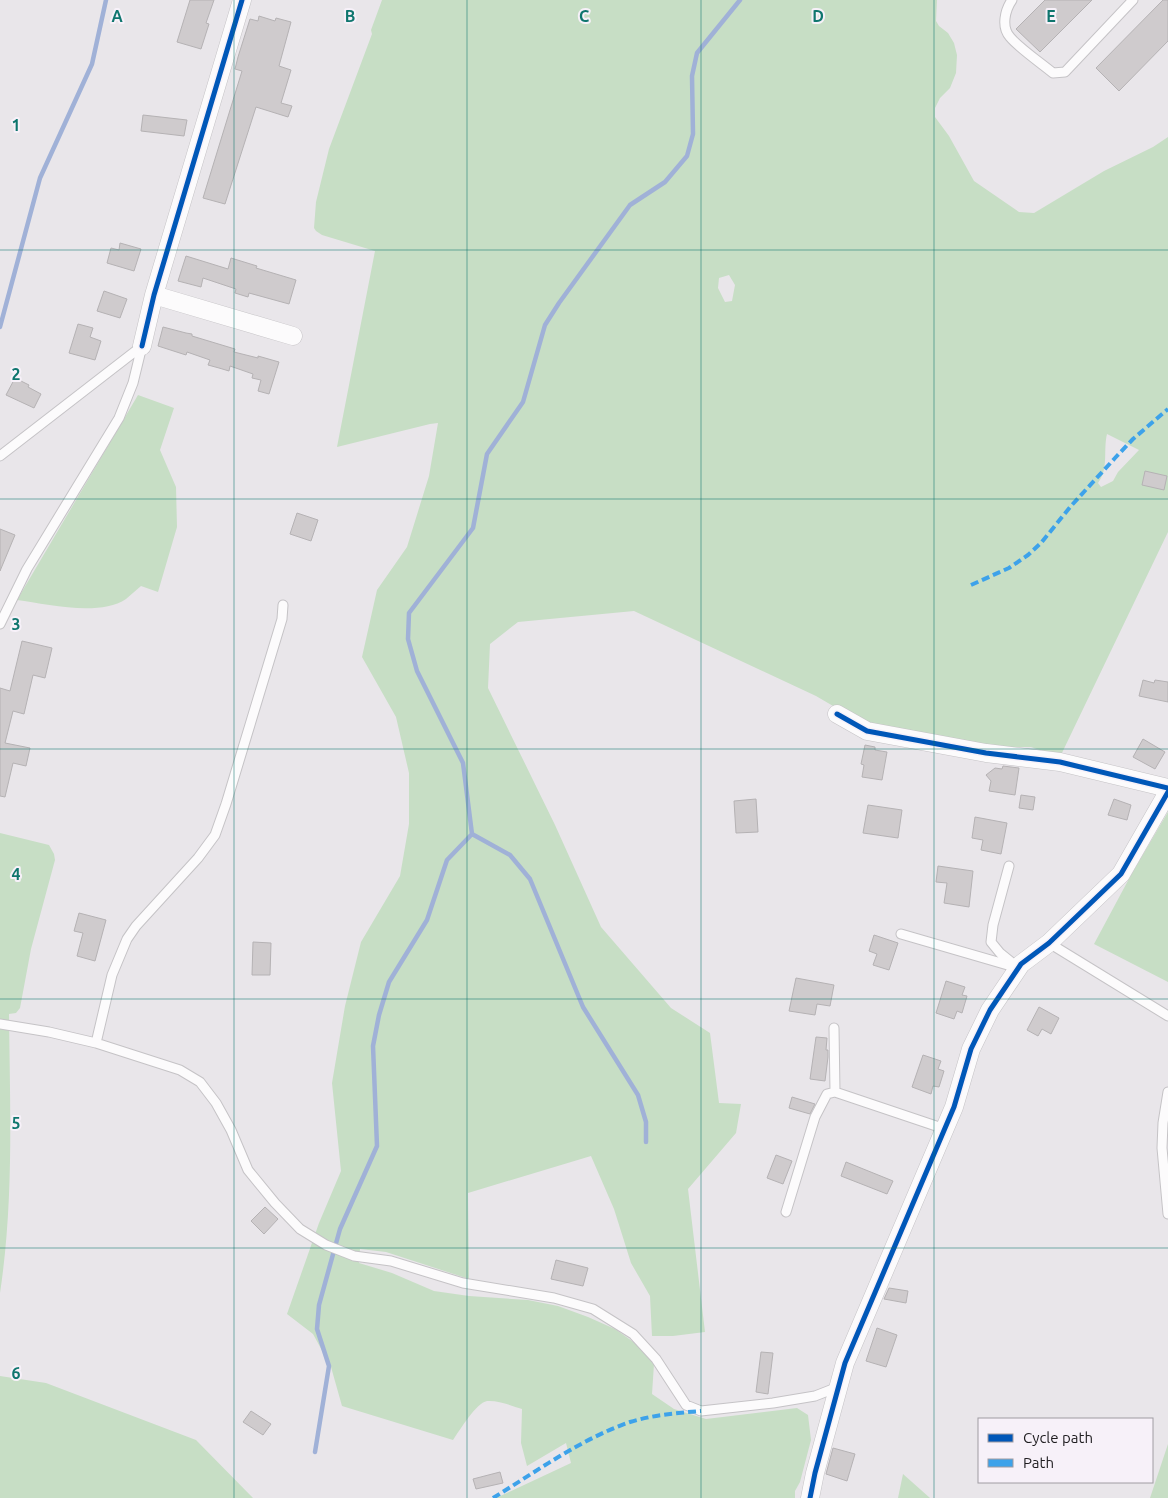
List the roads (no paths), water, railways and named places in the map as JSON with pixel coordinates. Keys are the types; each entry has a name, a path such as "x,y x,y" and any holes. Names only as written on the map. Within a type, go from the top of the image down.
{"street":[{"path":"142,346 154,295 242,0"},
{"path":"154,295 293,336"},
{"path":"810,1498 845,1363 945,1129 954,1107 971,1049 990,1010 1021,964 1049,943 1121,874 1168,790 1060,762 986,753 866,731 837,714"}],"lane":[{"path":"1012,0 1008,5 1004,26 1009,36 1053,73 1065,72 1134,0"},
{"path":"0,456 142,346"},
{"path":"0,624 27,569 119,418 133,382 142,346"},
{"path":"96,1043 112,975 127,939 136,926 198,858 215,835 279,629 283,605"},
{"path":"1009,866 993,925 992,942 1000,953 1018,968"},
{"path":"901,934 1018,968"},
{"path":"1049,943 1168,1016"},
{"path":"0,1024 49,1032 96,1043 180,1070 200,1082 220,1110 231,1130 248,1170 275,1203 300,1229 326,1245 354,1256 391,1261 463,1284 554,1298 593,1309 633,1334 656,1359 686,1405 701,1411 773,1403 815,1396 839,1386"},
{"path":"834,1028 835,1092"},
{"path":"786,1212 815,1117 827,1094 835,1092 945,1129"},
{"path":"1168,1092 1163,1123 1162,1148 1168,1214"}],"waterway":[{"path":"0,327 40,178 92,64 106,0"},
{"path":"646,1142 646,1122 638,1095 583,1007 530,879 510,855 472,834 463,763 417,671 408,639 409,613 473,528 487,454 523,402 545,325 630,205 665,182 687,156 693,134 692,76 697,53 740,0"},
{"path":"315,1452 329,1366 317,1329 319,1305 340,1229 377,1146 373,1046 379,1015 389,982 427,920 447,860 472,834"}]}
